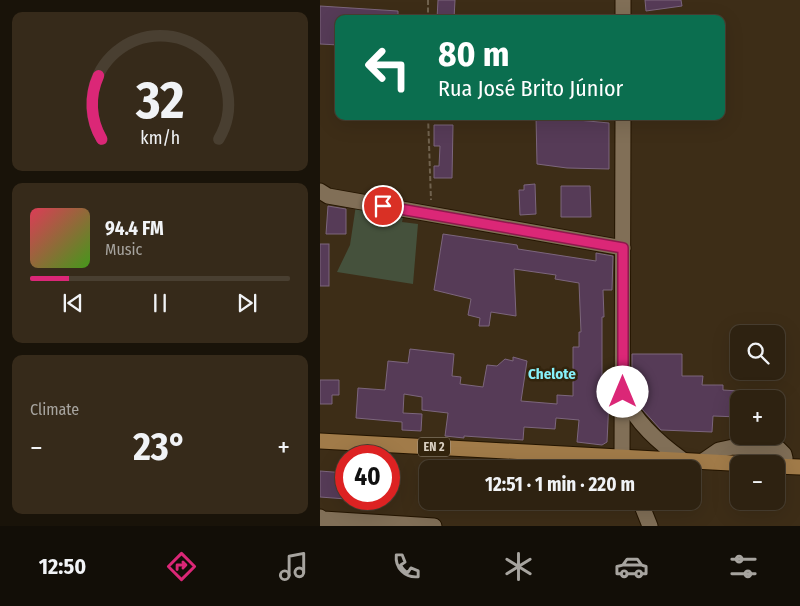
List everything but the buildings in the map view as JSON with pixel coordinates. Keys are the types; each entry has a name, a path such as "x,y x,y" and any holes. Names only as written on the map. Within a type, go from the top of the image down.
{"main road":[{"name":"EN 2","path":"320,442 581,460"},
{"name":"EN 2","path":"703,461 730,463"},
{"path":"785,461 800,467"}],"street":[{"path":"623,0 623,15"},
{"path":"623,120 624,460"},
{"path":"321,193 328,196 623,248"},
{"path":"623,392 630,410 643,425 663,446 683,460"},
{"path":"703,461 719,450 733,447 766,455"},
{"path":"785,459 800,463"},
{"path":"644,510 650,526"},
{"path":"320,517 434,526"}],"path":[{"path":"428,0 428,15"},
{"path":"428,120 430,196 434,215"}],"green space":[{"path":"356,205 404,213 402,222 418,224 413,284 337,272 350,245"}],"district":[{"name":"Chelote","path":"552,374"}],"route":[{"path":"383,206 623,248 623,392"}]}
